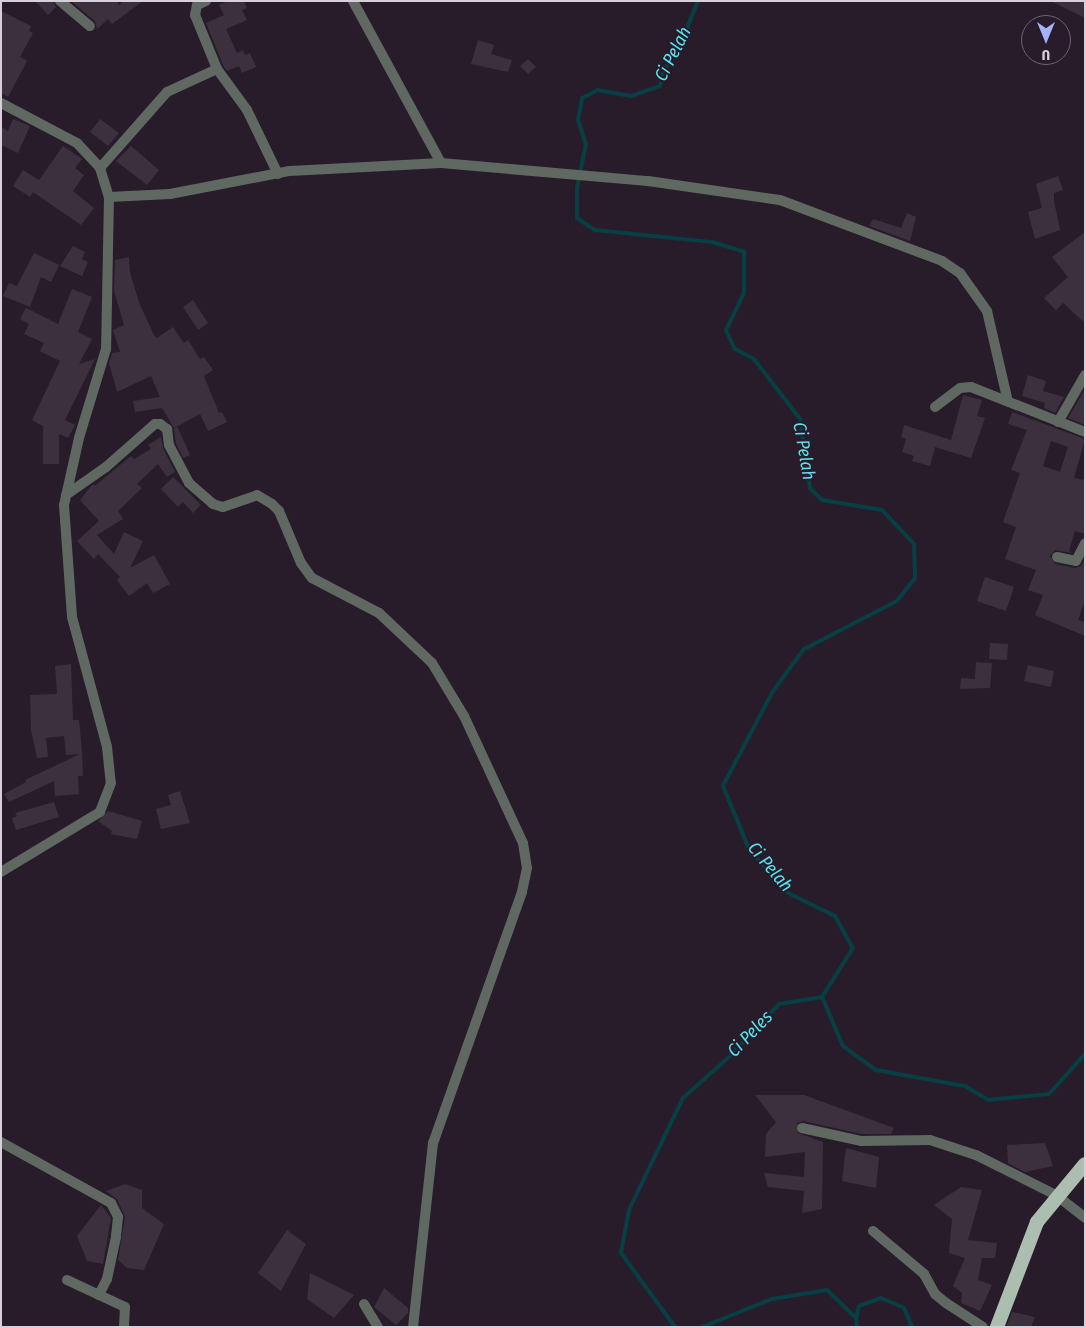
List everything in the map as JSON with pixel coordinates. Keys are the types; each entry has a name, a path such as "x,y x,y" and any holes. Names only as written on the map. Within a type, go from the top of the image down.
{"highway":[{"path":"998,1327 1030,1238 1056,1196 1085,1164"}],"street":[{"path":"60,1 90,26"},
{"path":"206,1 197,6 195,15 216,69 247,110 278,174"},
{"path":"353,1 441,163"},
{"path":"100,168 167,92 216,69"},
{"path":"1,104 77,144 100,168 109,196 106,349 64,505 72,617 107,748 111,782 100,812 1,872"},
{"path":"109,196 170,194 278,174 441,163 588,175 780,200 942,261 960,273 987,311 1008,402"},
{"path":"1058,422 1085,375"},
{"path":"935,407 960,388 972,387 1085,432"},
{"path":"66,495 106,467 155,424 160,424 167,429 169,445 190,483 213,504 223,507 257,495 272,504 279,511 301,563 312,578 380,612 432,662 464,716 523,843 527,868 522,892 433,1143 413,1327"},
{"path":"1057,557 1076,561 1085,543"},
{"path":"802,1128 861,1141 930,1140 976,1155 1056,1196 1085,1218"},
{"path":"1,1142 111,1203 118,1216 116,1237 107,1278 98,1295"},
{"path":"873,1231 924,1274 941,1298 983,1327"},
{"path":"67,1280 127,1308 124,1327"},
{"path":"364,1304 378,1327"}],"building":[{"path":"35,1 53,1 56,7 48,15"},
{"path":"71,1 117,1 119,5 124,1 143,1 112,24 108,19 97,29 95,21"},
{"path":"228,1 244,1 247,8 242,10 247,20 226,29 237,53 243,50 245,55 250,53 256,67 242,73 239,66 227,71 224,67 206,23 224,15 219,5"},
{"path":"1051,1 1085,1 1085,18"},
{"path":"1,11 31,26 29,31 33,33 20,57 27,61 8,97 1,93"},
{"path":"478,40 494,45 491,54 512,60 508,72 471,64"},
{"path":"528,59 536,67 528,74 520,66"},
{"path":"13,119 30,126 18,153 1,145 1,127 8,131"},
{"path":"100,119 119,133 108,146 90,132"},
{"path":"63,146 82,159 75,168 84,175 73,191 94,208 81,225 33,192 30,197 13,186 23,170 39,180"},
{"path":"131,146 159,170 147,185 116,161"},
{"path":"1058,176 1063,190 1054,193 1054,201 1060,230 1035,239 1028,212 1042,208 1036,184"},
{"path":"907,213 916,217 910,241 869,226 873,219 901,228"},
{"path":"1085,232 1085,323 1063,303 1056,310 1044,298 1068,277 1052,257"},
{"path":"73,246 85,252 82,259 88,262 82,276 60,266"},
{"path":"34,253 59,265 51,282 41,277 30,307 3,296 9,283 17,286"},
{"path":"129,257 130,273 140,305 154,335 157,338 173,327 184,343 188,340 200,359 204,357 213,370 204,376 219,413 222,412 227,422 208,431 200,414 174,428 162,408 135,412 133,401 160,397 151,376 117,392 109,363 112,353 120,352 113,330 124,325 114,291 115,260"},
{"path":"72,289 92,297 78,332 92,339 79,364 95,359 65,420 75,425 68,438 59,434 59,464 43,464 43,426 32,420 60,361 40,351 44,343 24,334 29,324 20,319 26,308 58,324"},
{"path":"193,300 208,323 198,330 183,307"},
{"path":"1028,375 1046,381 1043,391 1064,397 1055,413 1044,408 1045,403 1022,396"},
{"path":"1085,389 1085,425 1068,418"},
{"path":"963,395 982,400 977,416 985,418 971,458 935,447 930,466 912,461 914,456 902,452 906,439 901,437 904,425 951,440"},
{"path":"1012,412 1085,439 1074,478 1085,480 1085,534 1075,531 1069,551 1072,553 1055,550 1050,556 1055,564 1075,568 1081,566 1085,559 1085,600 1078,620 1085,622 1085,636 1035,615 1043,595 1028,590 1036,570 1005,559 1016,527 1003,522 1020,473 1011,470 1027,430 1008,424","holes":["1051,441 1068,447 1060,472 1043,466"]},
{"path":"177,426 190,455 183,458 176,443 174,429"},
{"path":"161,437 163,448 175,472 167,477 158,464 137,484 142,488 118,511 123,519 97,535 114,554 124,532 143,541 130,568 154,555 170,584 153,593 147,583 129,596 117,580 120,577 98,554 94,559 77,541 99,521 80,500 92,485 96,485 131,456 134,459 151,449 148,445"},
{"path":"173,477 201,505 193,513 183,502 178,507 161,489"},
{"path":"985,577 1014,587 1006,611 977,601"},
{"path":"990,643 1008,644 1007,660 989,659"},
{"path":"976,662 992,663 990,688 960,689 961,678 975,679"},
{"path":"71,664 73,720 79,720 82,751 83,776 78,776 79,794 55,796 54,781 9,802 4,794 26,782 25,780 80,754 66,755 64,736 46,738 48,757 37,758 31,730 30,695 57,694 55,666"},
{"path":"1028,665 1054,671 1051,687 1024,681"},
{"path":"180,791 190,823 161,829 156,809 171,805 168,795"},
{"path":"54,802 59,817 16,830 12,818 17,816 15,813"},
{"path":"108,811 142,821 137,839 111,834 112,831 98,821"},
{"path":"755,1095 804,1095 894,1128 891,1134 862,1134 803,1121 797,1123 798,1133 823,1142 822,1209 802,1213 804,1191 768,1187 764,1173 804,1177 805,1152 765,1157 766,1134 776,1122"},
{"path":"1045,1143 1053,1166 1025,1172 1008,1163 1007,1145"},
{"path":"846,1148 879,1157 876,1188 842,1181"},
{"path":"125,1184 142,1190 142,1208 164,1224 144,1270 127,1268 118,1260 125,1217 117,1199 106,1191"},
{"path":"961,1187 982,1190 968,1240 997,1243 995,1258 982,1258 978,1280 992,1285 980,1311 961,1303 962,1293 953,1286 965,1258 949,1253 952,1219 934,1205"},
{"path":"101,1205 111,1218 103,1264 87,1261 77,1236"},
{"path":"287,1230 306,1244 281,1291 258,1273"},
{"path":"310,1273 354,1295 334,1318 307,1299"},
{"path":"384,1288 408,1308 408,1313 396,1325 374,1307"},
{"path":"1012,1312 1035,1317 1031,1327 1006,1327"}],"waterway":[{"name":"Ci Pelah","path":"698,1 680,45 663,72 660,86 631,96 598,90 582,98 578,120 586,144 577,188 577,218 595,230 712,242 744,252 744,293 726,330 735,349 754,359 800,419 810,488 822,500 882,510 914,544 915,578 897,601 804,649 773,691 723,786 749,849 788,893 835,916 853,948 822,997"},
{"name":"Ci Peles","path":"675,1327 621,1253 629,1210 683,1098 727,1059 779,1004 822,997 843,1046 876,1070 965,1086 988,1100 1049,1094 1085,1054"},
{"name":"Ci Peles","path":"702,1327 772,1299 827,1290 856,1318 857,1327"},
{"path":"856,1318 859,1306 881,1298 904,1308 912,1327"}]}
